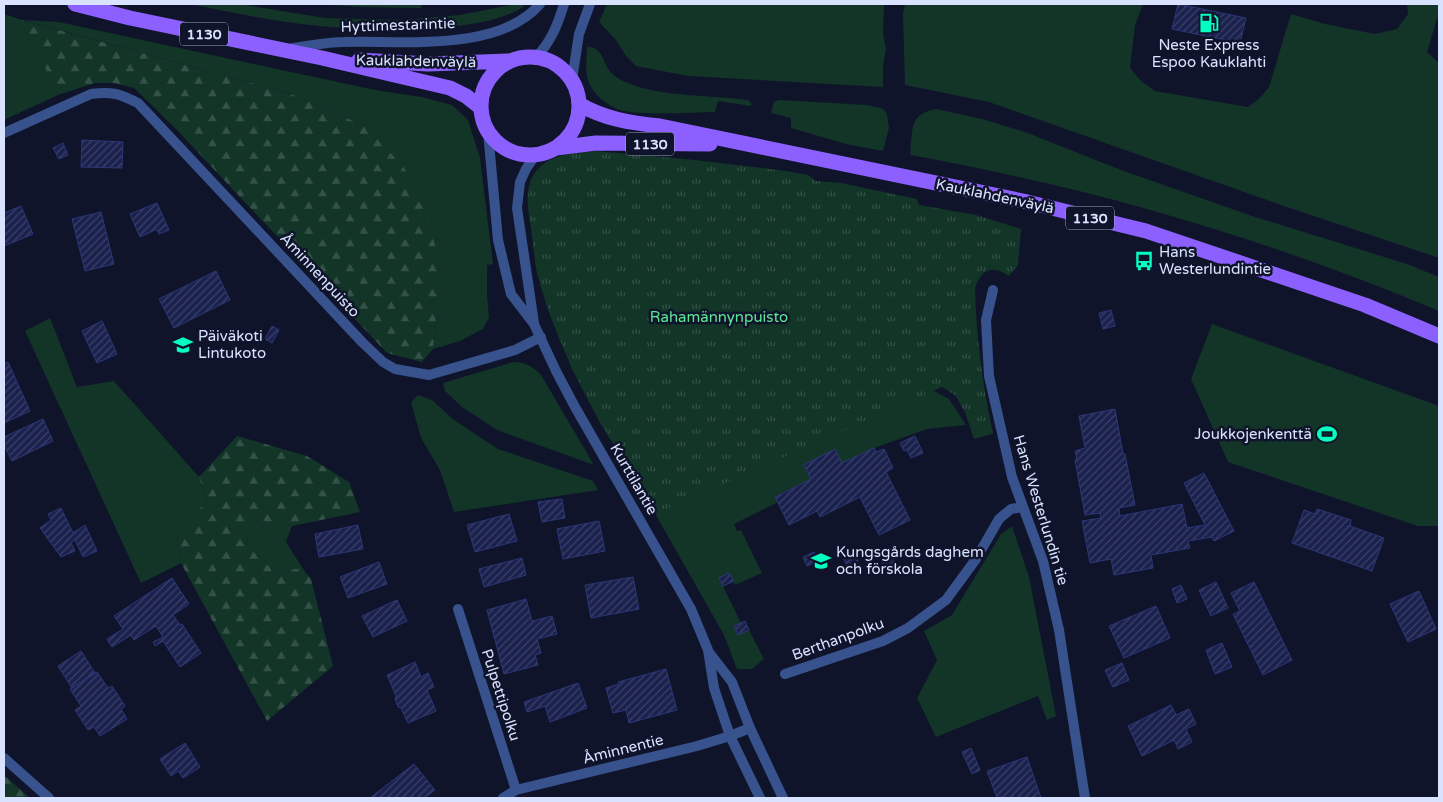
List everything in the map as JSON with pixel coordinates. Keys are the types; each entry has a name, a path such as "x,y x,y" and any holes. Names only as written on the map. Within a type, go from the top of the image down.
{"main road":[{"name":"Kauklahdenväylä","path":"75,4 130,18 322,58 450,88 466,96 480,107"},
{"name":"1130","path":"536,57 523,57 510,61 491,75 485,85 480,107 482,120 496,142 518,154 536,154 556,148"},
{"path":"536,57 557,65 572,80 577,92 579,104 578,117 566,140 556,148"},
{"name":"Kauklahdenväylä","path":"322,58 428,64 510,61"},
{"name":"Kauklahdenväylä","path":"579,104 612,119 660,126 744,145 1022,201 1146,231 1365,305 1439,336"},
{"name":"Kauklahdenväylä","path":"556,148 596,143 744,145"}],"street":[{"name":"Hyttimestarintie","path":"279,50 340,42 437,42 482,36 519,21 540,4"},
{"path":"536,57 546,47 557,26 564,4"},
{"path":"572,80 579,34 590,4"},
{"name":"Åminnenpuisto","path":"4,132 91,94 117,93 138,103 382,362 395,369 429,375 515,350 541,337"},
{"name":"Kurttilantie","path":"488,132 498,240 511,294 534,324 575,407 691,609 708,650 714,688 730,736 760,798"},
{"name":"Kurttilantie","path":"534,324 518,208 518,194 520,182 536,154"},
{"name":"Hans Westerlundin tie","path":"992,290 986,320 989,376 1012,477 1044,561 1059,630 1085,798"},
{"name":"Berthanpolku","path":"785,674 883,641 908,628 946,600 976,559 999,519 1011,509 1023,507"},
{"name":"Pulpettipolku","path":"458,609 516,790"},
{"name":"Kurttilantie","path":"708,650 732,682 750,728 783,798"},
{"name":"Åminnentie","path":"503,798 516,790 697,746 750,728"},
{"path":"4,758 49,798"}],"green space":[{"path":"191,4 239,4 325,18 401,20 460,15 517,4 525,6 492,20 456,26 389,30 356,29 289,22"},
{"path":"323,4 422,4 421,8 358,7"},
{"path":"607,4 884,4 883,33 886,49 883,66 883,87 688,76 636,66 599,22"},
{"path":"905,4 1143,4 1135,25 1130,68 1141,81 1155,91 1248,107 1259,99 1269,87 1291,14 1325,24 1375,34 1397,29 1408,14 1407,4 1439,4 1439,12 1427,52 1439,63 1439,258 1281,205 989,102 905,85 903,14"},
{"path":"4,14 23,20 58,95 4,120"},
{"path":"22,20 291,94 365,126 403,166 425,203 439,262 437,315 433,349 422,362 387,353 175,128 134,88 114,83 95,83 58,95"},
{"path":"23,20 59,22 375,90 422,97 452,105 468,120 480,158 493,264 487,265 489,317 483,329 460,341 433,349 437,315 365,126 291,94"},
{"path":"587,47 592,47 599,51 609,70 615,76 641,88 670,93 748,100 751,106 718,101 715,112 663,113 623,111 608,104 594,92 590,85 586,71"},
{"path":"779,100 867,105 883,109 887,114 889,128 883,151 846,144 791,128 791,118 771,113 774,102"},
{"path":"937,109 982,119 1025,132 1121,170 1252,216 1407,264 1439,277 1439,311 1310,261 1179,218 1046,183 910,155 912,131 917,119 921,114"},
{"name":"Rahamännynpuisto","path":"596,151 695,160 808,175 816,181 841,183 917,199 919,205 976,215 1021,229 1018,265 1009,276 997,270 984,273 975,288 981,362 993,434 974,439 965,412 955,395 942,387 655,514 587,398 572,368 547,305 536,268 528,206 528,191 533,176 543,164 557,157 572,153"},
{"path":"637,253 907,376 949,399 966,425 927,429 874,448 842,463 835,449 804,465 811,479 775,496 778,502 734,524 737,531 741,530 762,573 735,585 729,573 719,578 741,623 738,634 749,630 764,659 752,669 737,669 724,635 632,473 600,423 571,367 549,312 537,272"},
{"path":"50,318 77,387 114,381 199,477 207,501 177,533 181,563 141,583 25,331"},
{"name":"Joukkojenkenttä","path":"1212,324 1439,406 1438,526 1418,526 1228,462 1191,379"},
{"path":"513,362 529,365 541,375 594,465 497,430 462,407 445,391 443,383"},
{"path":"418,395 432,400 454,420 498,449 593,481 598,490 454,512 440,470 421,438 411,402"},
{"path":"237,436 307,456 349,482 360,512 292,526 258,520 248,531 247,545 278,575 294,569 303,569 311,579 333,666 267,721 181,563 177,533 207,501 199,477"},
{"path":"258,520 292,526 286,542 303,569 294,569 278,575 247,545 248,531"},
{"path":"1012,526 1029,577 1056,716 1047,720 1038,696 936,737 917,698 937,660 924,631 952,615 1001,534"},
{"path":"4,775 30,798 4,798"}],"building":[{"name":"Neste Express Espoo Kauklahti","path":"1178,4 1246,18 1240,43 1172,29"},
{"path":"82,140 123,142 122,168 81,167"},
{"path":"63,143 68,155 59,159 53,148"},
{"path":"157,203 169,230 159,234 157,229 140,237 130,214"},
{"path":"21,206 33,234 4,246 4,213"},
{"path":"101,212 114,264 85,271 72,219"},
{"path":"216,271 230,300 174,328 159,299"},
{"path":"1111,310 1115,326 1103,329 1099,313"},
{"path":"102,321 117,354 97,363 82,331"},
{"path":"272,326 279,330 272,343 265,339"},
{"path":"8,362 30,411 4,423 4,364"},
{"path":"1115,409 1135,505 1119,508 1120,516 1182,504 1187,528 1205,525 1184,483 1204,473 1234,531 1214,541 1212,537 1188,541 1190,548 1151,555 1153,568 1114,575 1111,559 1090,563 1082,521 1101,518 1100,513 1085,515 1075,460 1077,459 1075,451 1085,448 1079,416"},
{"path":"43,419 53,441 12,461 4,445 4,437"},
{"path":"915,436 923,453 911,458 907,450 904,451 900,443"},
{"path":"874,448 876,452 884,449 893,468 886,472 910,520 879,535 860,497 820,517 817,511 789,525 775,497 811,479 804,465 835,449 842,463"},
{"path":"562,499 565,518 542,522 538,502"},
{"path":"61,508 73,533 85,525 97,551 83,557 75,540 71,543 75,551 61,557 40,528 51,520 48,514"},
{"path":"1317,509 1351,520 1350,526 1384,538 1372,571 1292,543 1304,510 1315,514"},
{"path":"509,514 517,541 475,552 467,525"},
{"path":"599,521 605,551 563,559 557,529"},
{"path":"358,525 363,549 319,557 315,534"},
{"path":"814,552 818,561 807,566 803,557"},
{"path":"854,552 858,561 847,566 843,557"},
{"path":"891,554 895,563 884,568 880,559"},
{"path":"522,558 526,575 484,587 479,569"},
{"path":"379,562 387,584 348,598 340,577"},
{"path":"729,573 734,581 723,586 719,578"},
{"path":"633,577 639,609 591,618 585,585"},
{"path":"172,578 189,604 173,615 180,625 182,624 201,653 180,667 163,641 155,646 153,642 163,637 156,626 134,640 131,635 112,647 107,639 123,629 114,616"},
{"path":"1216,582 1228,608 1211,616 1199,590"},
{"path":"1254,582 1292,660 1263,675 1233,614 1240,611 1231,593"},
{"path":"1181,585 1187,599 1177,603 1172,589"},
{"path":"1419,591 1436,629 1408,642 1390,604"},
{"path":"526,599 532,621 552,616 557,634 537,639 541,653 535,655 538,665 504,674 487,610"},
{"path":"397,600 407,621 373,637 362,616"},
{"path":"1156,606 1170,638 1124,658 1109,626"},
{"path":"745,621 749,630 738,635 734,626"},
{"path":"1222,643 1232,667 1215,674 1206,650"},
{"path":"81,651 95,673 72,688 58,666"},
{"path":"415,662 421,677 428,673 434,687 427,690 436,711 408,723 401,708 398,707 395,699 396,696 387,675"},
{"path":"1122,663 1129,680 1113,687 1105,670"},
{"path":"666,669 677,710 629,723 626,710 613,713 606,688 619,684 618,682"},
{"path":"97,672 108,688 112,686 125,706 121,709 127,719 100,736 94,727 88,730 75,710 81,706 70,689"},
{"path":"578,683 587,708 550,722 545,706 527,712 524,702"},
{"path":"1171,705 1176,715 1189,709 1196,724 1186,729 1192,742 1178,749 1174,740 1142,756 1128,726"},
{"path":"185,743 200,767 183,778 178,771 171,776 160,759"},
{"path":"971,748 980,770 972,774 962,752"},
{"path":"1027,757 1041,798 1004,798 1003,796 997,798 987,771"},
{"path":"414,764 435,790 424,798 370,798"}],"place":[{"name":"Neste Express Espoo Kauklahti","path":"1209,23"},
{"name":"Hans Westerlundintie","path":"1144,261"},
{"name":"Päiväkoti Lintukoto","path":"183,345"},
{"name":"Joukkojenkenttä","path":"1327,434"},
{"name":"Kungsgårds daghem och förskola","path":"821,561"}]}
